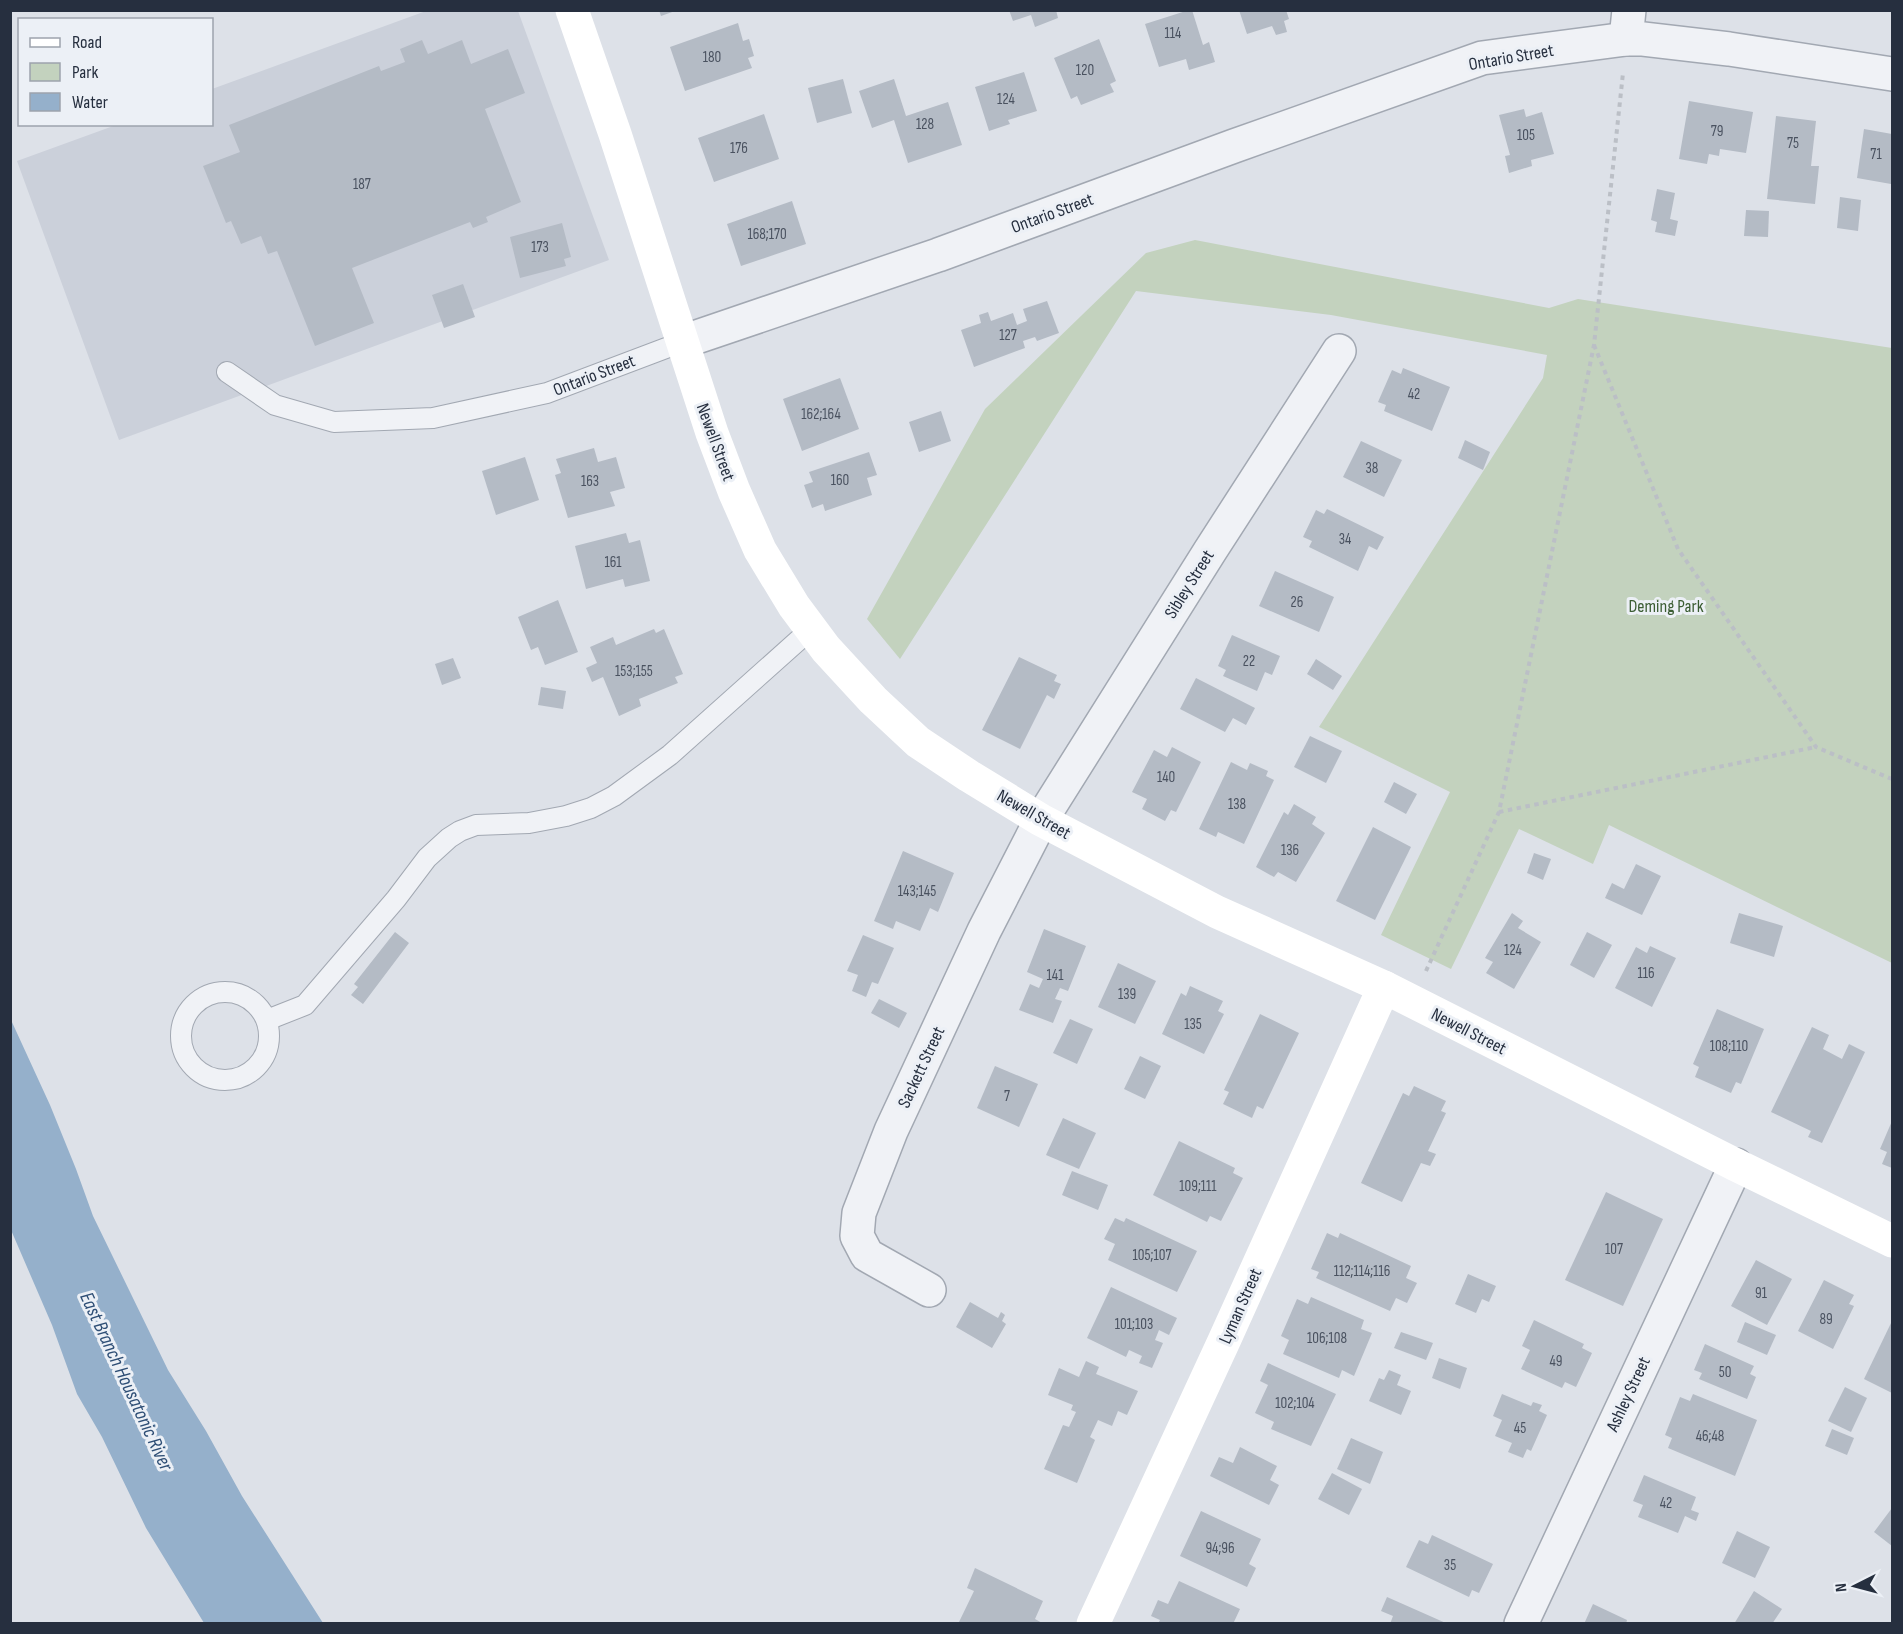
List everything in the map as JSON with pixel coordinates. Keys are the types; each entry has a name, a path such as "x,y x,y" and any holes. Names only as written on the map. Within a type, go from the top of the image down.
{"street":[{"name":"Newell Street","path":"572,10 615,134 712,434 760,550 794,606 826,649 873,700 918,742 1041,820 1218,912 1398,995 1736,1165 1893,1241"},
{"name":"Ontario Street","path":"682,342 938,255 1482,58 1627,25 1643,39 1729,49 1893,74"},
{"name":"Sibley Street","path":"1041,820 1210,550 1339,351"},
{"name":"Sackett Street","path":"929,1290 867,1255 856,1236 859,1213 891,1131 979,941 1041,820"},
{"name":"Lyman Street","path":"1093,1623 1224,1341 1398,995"},
{"name":"Ashley Street","path":"1521,1623 1736,1165"}],"lane":[{"name":"Ontario Street","path":"227,372 275,405 334,422 433,418 547,393 682,342"},
{"path":"267,1020 304,1005 396,899 427,858 449,838 476,825 529,823 566,816 591,808 614,796 670,755 811,629"},
{"path":"225,992 240,995 253,1002 267,1020 269,1036 267,1051 254,1069 241,1077 219,1079 204,1075 192,1065 184,1052 182,1037 184,1022 191,1008 202,998 225,992"}],"path":[{"path":"1398,995 1499,812 1594,345 1627,25"},
{"path":"1594,345 1678,549 1816,747 1893,778"},
{"path":"1499,812 1816,747"}],"shaded area":[{"path":"426,11 518,11 609,260 119,440 17,161 113,126 213,126 213,89"}],"green space":[{"name":"Deming Park","path":"1195,240 1549,308 1578,299 1892,348 1892,963 1609,825 1593,864 1519,829 1451,969 1381,935 1450,792 1319,727 1543,378 1547,355 1331,315 1136,291 900,659 867,619 985,409 1146,253"}],"water":[{"name":"East Branch Housatonic River","path":"11,1020 50,1105 93,1216 168,1370 206,1431 242,1496 323,1623 204,1623 146,1528 102,1437 77,1394 52,1325 11,1230"}],"building":[{"path":"659,10 675,10 675,11 661,16"},
{"path":"1009,10 1056,10 1058,18 1035,27 1031,15 1013,21"},
{"path":"1192,10 1203,45 1209,42 1215,62 1189,70 1186,59 1159,67 1145,24"},
{"path":"1239,10 1286,10 1289,19 1284,21 1287,32 1276,35 1272,26 1247,34"},
{"path":"738,23 743,41 749,39 754,56 748,58 752,68 685,91 670,47"},
{"path":"1099,39 1116,81 1110,84 1114,92 1081,105 1077,96 1071,99 1054,58"},
{"path":"422,40 428,54 462,40 471,64 508,49 525,93 485,109 521,202 486,217 488,222 473,228 470,222 352,268 374,323 315,346 277,251 268,254 261,236 241,244 231,221 226,223 203,166 240,152 229,125 379,66 381,71 405,62 400,49"},
{"path":"1024,72 1037,111 1008,120 1010,124 989,131 975,87"},
{"path":"843,79 852,113 817,123 808,88"},
{"path":"894,79 906,116 948,102 962,145 908,163 894,120 872,128 859,91"},
{"path":"1689,101 1753,112 1746,153 1720,149 1719,156 1709,154 1707,164 1679,159"},
{"path":"1524,109 1526,117 1542,112 1554,154 1531,160 1532,166 1509,173 1505,156 1510,155 1499,115"},
{"path":"764,114 779,159 714,182 698,138"},
{"path":"1776,116 1816,121 1811,166 1819,166 1815,204 1767,199"},
{"path":"1864,129 1892,134 1891,184 1857,178"},
{"path":"1657,189 1675,193 1670,219 1678,221 1675,236 1655,232 1657,222 1651,220"},
{"path":"1840,197 1861,200 1858,231 1837,228"},
{"path":"792,201 806,244 741,266 727,224"},
{"path":"1746,210 1769,211 1768,237 1744,236"},
{"path":"562,223 571,257 564,259 566,266 520,278 510,237"},
{"path":"463,284 475,317 444,328 432,295"},
{"path":"1047,301 1059,333 1037,341 1035,337 1023,341 1025,348 974,367 961,330 981,323 979,315 988,312 991,321 1013,313 1017,325 1027,321 1023,309"},
{"path":"1403,368 1450,387 1432,431 1384,411 1386,405 1378,402 1392,370 1401,374"},
{"path":"840,378 859,429 802,451 783,399"},
{"path":"941,411 951,441 919,452 909,422"},
{"path":"1465,440 1490,452 1483,470 1458,458"},
{"path":"1361,441 1402,460 1384,497 1343,477"},
{"path":"594,448 598,462 616,457 625,488 610,492 615,506 568,518 555,475 561,473 556,459"},
{"path":"869,452 877,475 867,478 872,495 825,511 823,504 812,508 804,485 813,482 809,472"},
{"path":"525,457 539,500 496,515 482,471"},
{"path":"1327,509 1384,537 1377,550 1369,546 1358,571 1309,547 1312,541 1303,537 1316,510 1324,514"},
{"path":"626,533 629,543 640,540 650,581 625,587 623,579 586,589 575,546"},
{"path":"1275,571 1334,597 1319,632 1259,606"},
{"path":"558,600 578,652 545,665 538,647 531,650 518,617"},
{"path":"654,629 656,633 664,629 683,674 675,677 678,683 639,699 641,706 619,716 603,677 592,682 586,668 597,663 590,647 613,637 616,645"},
{"path":"1232,635 1280,656 1272,675 1265,672 1257,691 1223,676 1226,670 1218,666"},
{"path":"1019,657 1057,675 1054,681 1061,684 1054,699 1047,695 1020,749 982,730"},
{"path":"453,658 461,678 442,685 435,664"},
{"path":"1316,659 1342,676 1333,690 1307,674"},
{"path":"1196,678 1255,708 1246,725 1233,718 1225,732 1180,709"},
{"path":"541,687 566,691 563,709 538,705"},
{"path":"1310,736 1342,751 1326,783 1294,767"},
{"path":"1172,747 1201,762 1176,812 1171,810 1165,821 1142,809 1147,799 1132,792 1154,750 1167,757"},
{"path":"1231,762 1247,770 1250,763 1268,771 1266,776 1274,780 1244,844 1218,832 1216,837 1199,829"},
{"path":"1394,782 1417,794 1406,814 1384,802"},
{"path":"1294,804 1316,817 1312,824 1325,833 1296,882 1278,872 1274,877 1256,867 1284,812 1288,815"},
{"path":"1373,827 1411,847 1375,920 1336,901"},
{"path":"903,851 954,873 938,912 930,908 920,931 896,921 893,929 874,921"},
{"path":"1534,853 1551,859 1543,880 1527,873"},
{"path":"1636,864 1661,876 1642,915 1605,898 1612,883 1624,889"},
{"path":"1512,913 1523,921 1518,928 1541,942 1514,989 1486,973 1493,962 1485,958"},
{"path":"1739,913 1783,926 1774,957 1730,943"},
{"path":"1044,929 1086,946 1068,991 1060,988 1055,999 1062,1001 1053,1023 1019,1010 1030,984 1039,988 1043,979 1027,972"},
{"path":"395,932 409,943 363,1004 351,995 358,987 354,984"},
{"path":"1587,932 1612,945 1594,978 1570,965"},
{"path":"863,935 894,948 878,984 872,982 866,997 852,991 858,975 847,971"},
{"path":"1650,946 1676,958 1652,1007 1615,988 1636,947 1647,953"},
{"path":"1118,963 1156,981 1135,1024 1098,1007"},
{"path":"1190,986 1223,1001 1218,1011 1224,1014 1204,1054 1162,1034 1181,993 1186,996"},
{"path":"879,999 907,1013 899,1028 871,1013"},
{"path":"1717,1009 1764,1029 1741,1084 1736,1082 1731,1093 1695,1077 1699,1067 1693,1064"},
{"path":"1260,1014 1299,1033 1263,1109 1257,1106 1252,1118 1223,1104 1229,1092 1224,1090"},
{"path":"1070,1019 1093,1029 1077,1064 1053,1053"},
{"path":"1812,1027 1829,1035 1823,1049 1842,1059 1849,1044 1865,1052 1822,1143 1808,1137 1811,1131 1771,1112"},
{"path":"1140,1056 1161,1066 1145,1099 1124,1089"},
{"path":"995,1066 1038,1084 1019,1127 977,1108"},
{"path":"1414,1086 1446,1101 1441,1111 1446,1113 1428,1151 1436,1154 1430,1166 1421,1163 1402,1202 1361,1183 1403,1093 1409,1096"},
{"path":"1063,1118 1096,1133 1079,1169 1046,1155"},
{"path":"1892,1121 1892,1168 1882,1164 1887,1152 1880,1149"},
{"path":"1179,1141 1235,1168 1233,1173 1243,1178 1221,1221 1210,1216 1207,1222 1153,1195"},
{"path":"1072,1171 1108,1185 1098,1210 1062,1195"},
{"path":"1606,1192 1663,1219 1623,1306 1565,1280"},
{"path":"1115,1218 1124,1222 1126,1218 1197,1251 1177,1292 1108,1260 1115,1244 1104,1239"},
{"path":"1327,1233 1338,1238 1340,1233 1411,1266 1406,1278 1417,1283 1407,1303 1396,1298 1390,1311 1316,1278 1319,1272 1311,1269"},
{"path":"1756,1260 1792,1279 1767,1325 1731,1306"},
{"path":"1468,1274 1496,1286 1489,1302 1482,1299 1476,1313 1455,1304"},
{"path":"1824,1280 1854,1295 1849,1304 1854,1306 1833,1349 1798,1331"},
{"path":"1111,1287 1177,1318 1169,1335 1159,1330 1155,1340 1163,1343 1152,1368 1139,1363 1142,1356 1129,1350 1126,1357 1087,1338"},
{"path":"1311,1297 1364,1320 1361,1329 1372,1333 1354,1376 1342,1370 1339,1378 1283,1354 1289,1340 1281,1336 1297,1299 1308,1304"},
{"path":"970,1302 998,1318 1001,1312 1005,1315 1002,1321 1006,1324 992,1348 956,1327"},
{"path":"1534,1320 1584,1344 1582,1348 1592,1353 1576,1387 1565,1382 1562,1388 1521,1369 1530,1350 1522,1346"},
{"path":"1892,1321 1892,1393 1864,1379"},
{"path":"1745,1322 1776,1335 1767,1355 1737,1342"},
{"path":"1401,1332 1433,1343 1426,1360 1394,1348"},
{"path":"1705,1344 1754,1366 1750,1374 1756,1377 1747,1399 1699,1379 1702,1373 1694,1370"},
{"path":"1439,1358 1467,1368 1460,1389 1432,1378"},
{"path":"1086,1361 1099,1367 1096,1374 1138,1391 1127,1415 1118,1411 1112,1426 1098,1420 1090,1437 1095,1440 1077,1483 1044,1469 1063,1425 1069,1427 1076,1412 1071,1410 1073,1405 1048,1395 1059,1368 1079,1377"},
{"path":"1268,1363 1336,1394 1311,1446 1271,1429 1274,1422 1255,1413 1268,1385 1260,1381"},
{"path":"1389,1370 1401,1375 1397,1385 1411,1391 1401,1415 1369,1401 1379,1378 1384,1380"},
{"path":"1845,1387 1867,1398 1851,1432 1828,1421"},
{"path":"1502,1394 1531,1406 1533,1402 1542,1405 1539,1411 1547,1415 1531,1451 1527,1449 1523,1458 1508,1452 1512,1443 1495,1436 1502,1420 1493,1416"},
{"path":"1693,1394 1757,1420 1735,1476 1668,1448 1672,1438 1665,1435 1680,1397 1690,1401"},
{"path":"1832,1429 1854,1438 1847,1455 1825,1446"},
{"path":"1351,1438 1383,1452 1370,1484 1337,1469"},
{"path":"1240,1447 1277,1466 1270,1480 1279,1485 1269,1505 1210,1476 1219,1457 1233,1463"},
{"path":"1332,1473 1362,1489 1349,1515 1318,1499"},
{"path":"1644,1475 1696,1497 1691,1510 1699,1513 1696,1521 1685,1516 1678,1533 1638,1517 1643,1505 1633,1501"},
{"path":"1892,1508 1892,1546 1874,1532"},
{"path":"1201,1511 1261,1539 1249,1564 1256,1568 1247,1587 1180,1556"},
{"path":"1737,1531 1770,1547 1755,1578 1722,1563"},
{"path":"1432,1535 1493,1564 1479,1593 1472,1590 1469,1597 1406,1567 1419,1540 1428,1544"},
{"path":"975,1568 1043,1601 1035,1619 1044,1624 963,1624 959,1622 974,1591 967,1588"},
{"path":"1179,1581 1240,1609 1233,1624 1158,1624 1160,1620 1151,1616 1158,1600 1168,1604"},
{"path":"1754,1591 1782,1609 1772,1624 1734,1624"},
{"path":"1387,1597 1448,1624 1390,1624 1393,1616 1381,1611"},
{"path":"1593,1604 1627,1620 1626,1624 1584,1624"}]}
